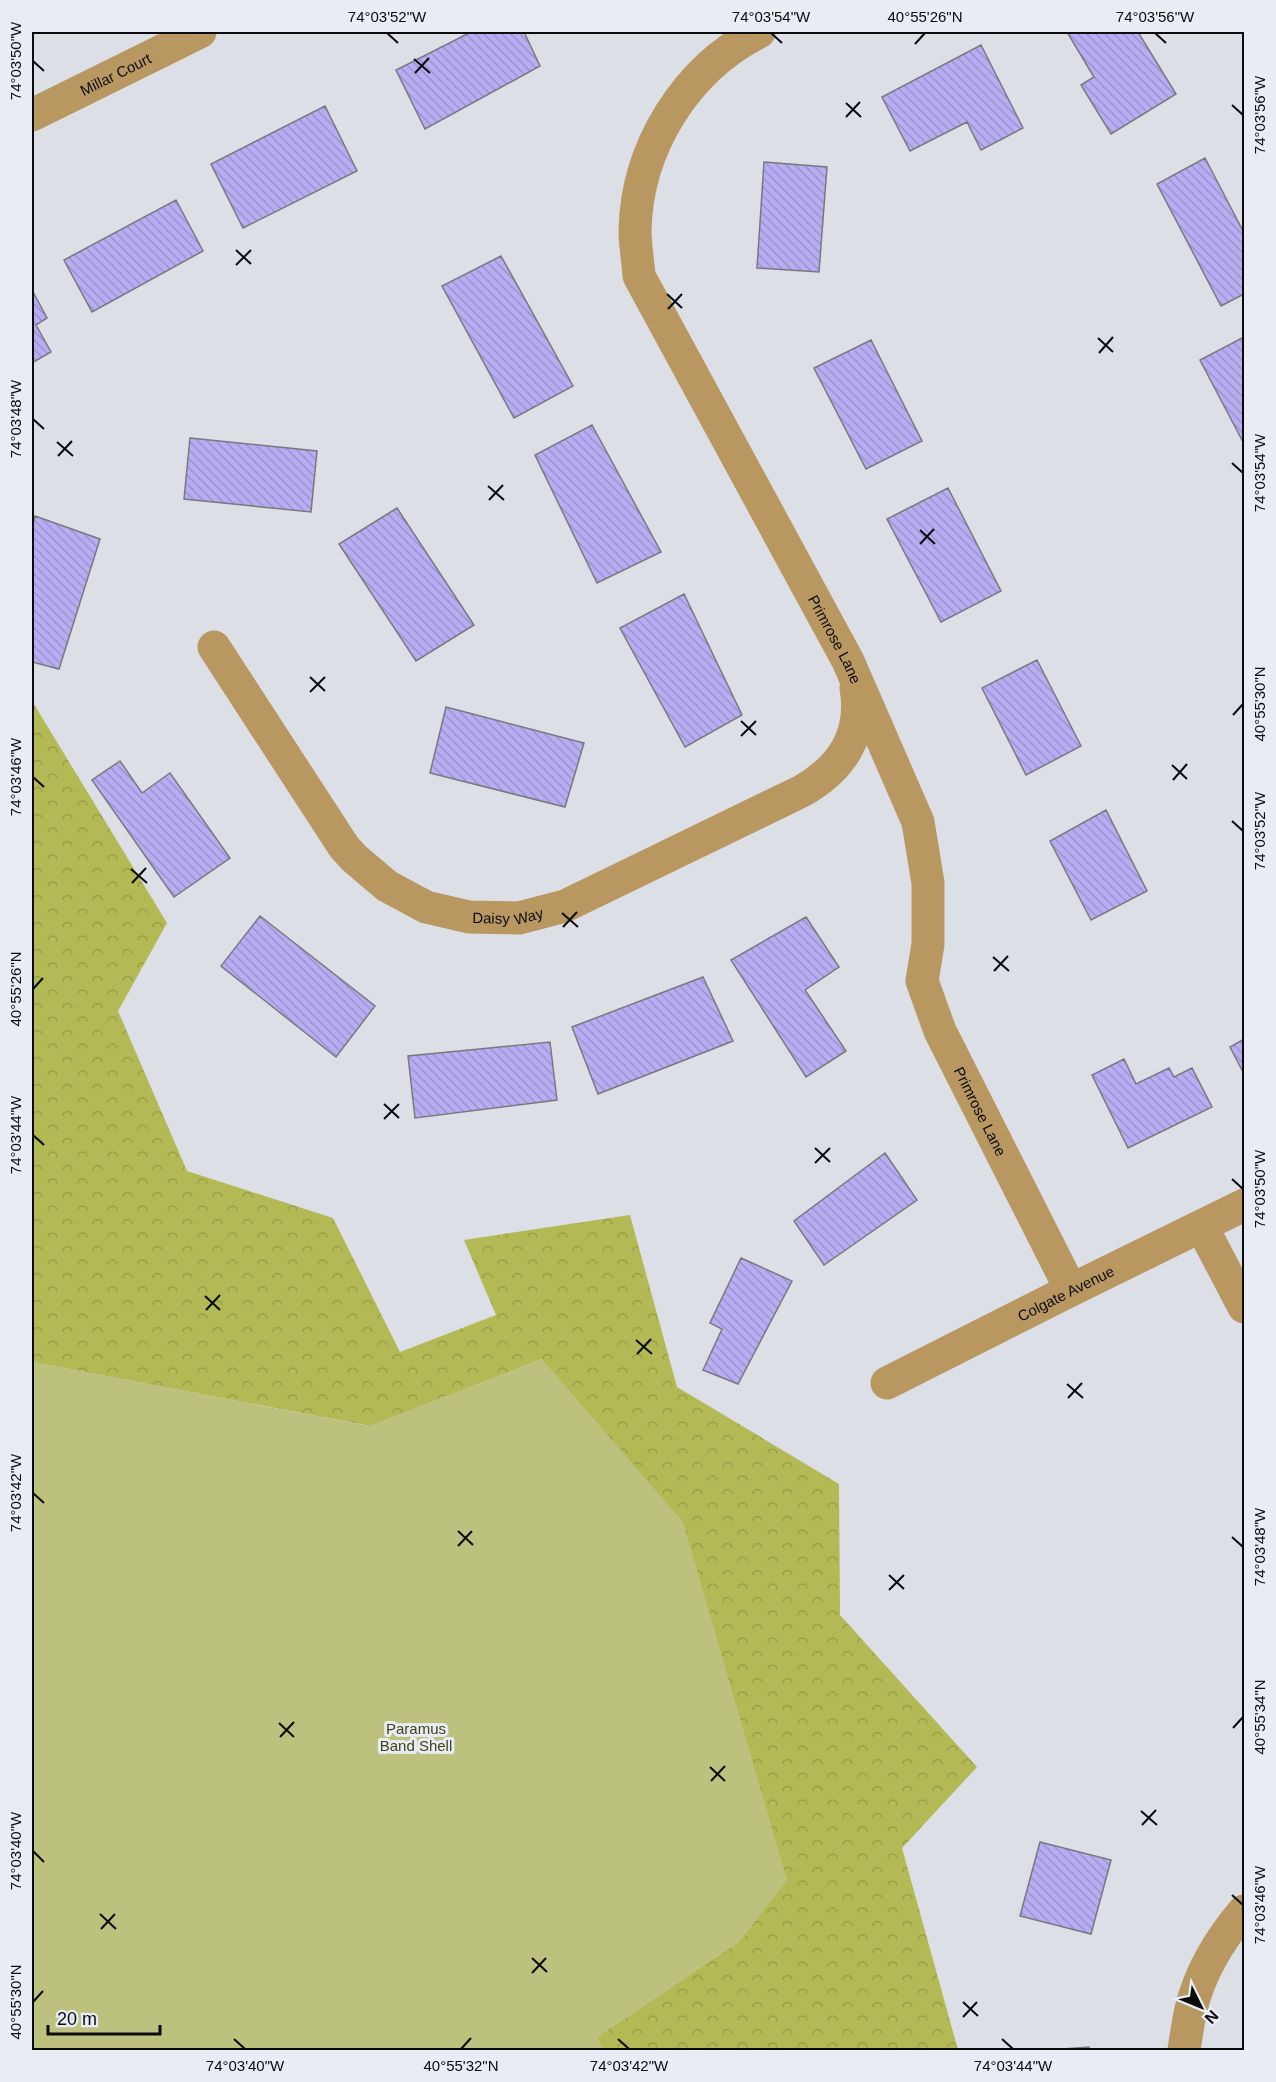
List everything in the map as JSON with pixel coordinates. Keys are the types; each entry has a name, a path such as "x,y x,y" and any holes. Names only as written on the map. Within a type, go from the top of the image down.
{"street":[{"name":"Millar Court","path":"32,115 200,32"},
{"name":"Primrose Lane","path":"759,32 739,41 704,69 676,103 653,144 640,186 635,230 639,276 854,674 918,822 928,883 928,944 922,981 940,1031 1071,1290"},
{"name":"Daisy Way","path":"214,647 344,847 354,858 387,886 426,907 469,917 519,918 565,906 820,780 839,762 853,736 859,705 854,674"},
{"name":"Colgate Avenue","path":"887,1383 1245,1205"},
{"path":"1202,1227 1245,1307"},
{"path":"1184,2050 1191,2007 1206,1968 1227,1932 1245,1911"}],"green space":[{"path":"32,701 167,923 118,1011 187,1171 333,1218 400,1352 496,1315 464,1240 630,1215 677,1387 839,1484 840,1615 977,1767 902,1848 958,2050 602,2050 597,2037 741,1940 542,1359 370,1426 32,1362"},
{"name":"Paramus Band Shell","path":"542,1359 683,1522 787,1880 741,1940 597,2037 603,2050 32,2050 32,1362 369,1426"}],"building":[{"path":"471,32 524,32 540,66 425,129 396,70"},
{"path":"1067,32 1138,32 1176,94 1111,134 1081,85 1094,77"},
{"path":"981,45 1023,128 981,150 967,122 910,151 882,97"},
{"path":"325,106 357,171 243,228 211,164"},
{"path":"1205,158 1244,233 1244,294 1221,306 1157,184"},
{"path":"764,162 827,167 819,272 757,268"},
{"path":"176,200 203,251 92,312 64,260"},
{"path":"501,256 573,386 514,418 442,286"},
{"path":"32,290 47,318 36,325 51,352 32,363"},
{"path":"1244,337 1244,444 1200,360"},
{"path":"871,340 922,441 866,469 814,368"},
{"path":"592,425 661,552 597,583 535,455"},
{"path":"190,438 317,451 311,512 184,499"},
{"path":"948,488 1001,591 941,622 887,519"},
{"path":"397,508 474,625 416,661 339,544"},
{"path":"35,516 100,539 59,669 32,662 32,527"},
{"path":"684,594 742,715 685,747 620,628"},
{"path":"1037,660 1081,746 1026,775 982,688"},
{"path":"446,707 584,743 565,807 430,773"},
{"path":"120,761 142,793 170,773 230,858 174,897 92,780"},
{"path":"1106,810 1147,891 1091,920 1050,841"},
{"path":"260,916 375,1006 336,1057 221,966"},
{"path":"806,917 839,967 805,990 846,1051 806,1077 731,960"},
{"path":"703,977 733,1041 598,1094 572,1027"},
{"path":"1244,1039 1244,1074 1230,1047"},
{"path":"550,1042 557,1100 415,1118 408,1056"},
{"path":"1124,1059 1136,1084 1169,1068 1174,1077 1192,1068 1212,1107 1128,1148 1092,1075"},
{"path":"885,1153 917,1200 824,1265 794,1221"},
{"path":"741,1258 792,1281 738,1384 703,1370 722,1329 710,1323"},
{"path":"1040,1842 1111,1860 1091,1934 1020,1916"},
{"path":"1089,2047 1089,2050 1049,2050"}]}
